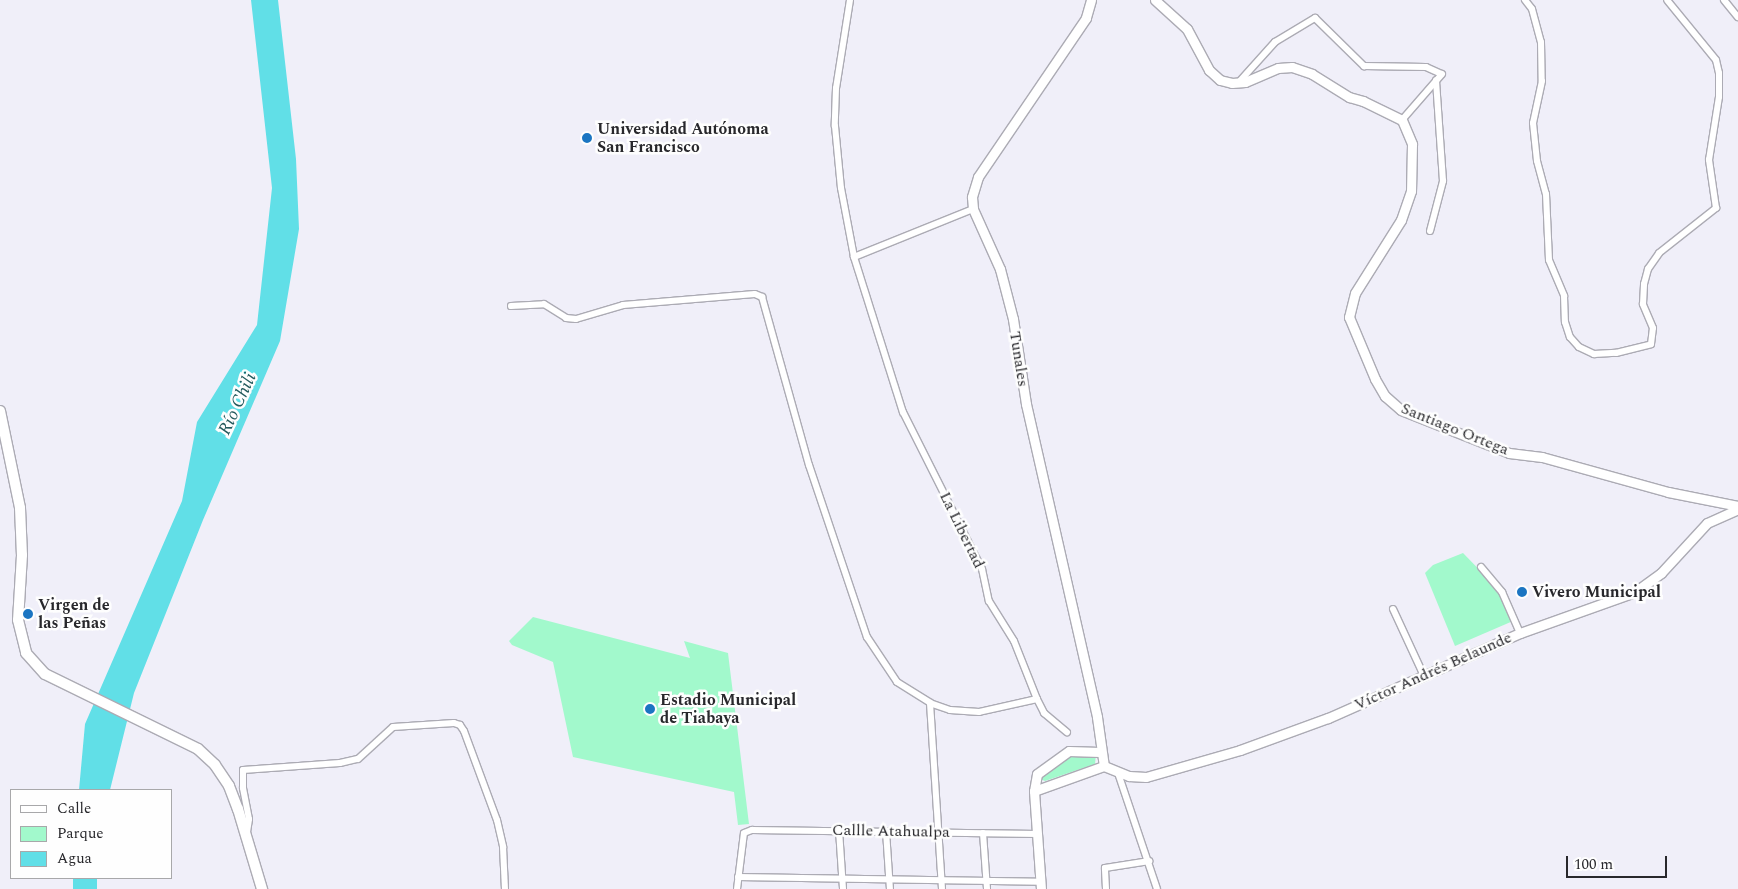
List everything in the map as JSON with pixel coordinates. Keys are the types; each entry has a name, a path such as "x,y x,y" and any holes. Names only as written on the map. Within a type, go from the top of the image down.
{"main road":[{"path":"0,411 20,508 22,555 18,620 22,646 32,662 62,684 198,750 215,765 229,786 262,889"}],"street":[{"name":"La Libertad","path":"850,0 836,88 835,126 841,188 854,257 903,412 982,569 989,601 1014,641 1044,713 1067,732"},
{"name":"Tunales","path":"1091,0 1086,18 978,177 973,187 973,209 1000,269 1013,319 1023,388 1097,717 1100,752 1104,766"},
{"path":"1154,0 1187,29 1209,70 1220,80 1239,82 1292,67 1312,74 1349,97 1402,120 1442,74 1426,67 1364,66 1315,18 1275,42 1239,82"},
{"path":"1525,0 1532,9 1541,42 1542,81 1533,123 1537,161 1546,194 1550,260 1564,296 1565,322 1570,337 1579,346 1594,354 1616,353 1650,344 1653,328 1643,304 1644,284 1648,269 1659,253 1716,208 1709,160 1719,97 1719,74 1716,60 1667,0"},
{"path":"1724,0 1738,17"},
{"path":"1430,231 1443,181 1436,80"},
{"name":"Santiago Ortega","path":"1402,120 1412,144 1411,191 1401,220 1355,293 1350,306 1351,327 1385,396 1401,410 1509,453 1542,458 1668,492 1738,507"},
{"path":"854,257 973,209"},
{"path":"511,306 544,304 566,318 576,319 623,304 755,294 762,297 809,466 852,598 867,637 890,674 917,696 950,710 979,712 1037,699"},
{"name":"Víctor Andrés Belaunde","path":"1104,766 1118,773 1146,777 1249,747 1328,718 1423,674 1520,633 1635,592 1662,573 1707,523 1738,507"},
{"path":"1481,567 1502,592 1520,633"},
{"path":"1393,609 1423,674"},
{"path":"930,703 942,889"},
{"path":"246,836 249,819 242,788 243,770 340,764 358,759 393,727 454,723 460,725 464,731 497,820 503,847 505,889"},
{"path":"736,889 738,877 986,881 1040,886 1034,791 1035,779 1042,768 1073,750 1100,752"},
{"path":"1034,791 1104,766"},
{"path":"1118,773 1157,889"},
{"name":"Callle Atahualpa","path":"738,877 744,833 752,830 1038,834"},
{"path":"839,830 843,889"},
{"path":"886,831 890,889"},
{"path":"982,833 987,889"},
{"path":"1106,889 1105,868 1149,862"}],"green space":[{"path":"1463,553 1501,592 1513,621 1455,646 1425,573 1433,565"},
{"name":"Estadio Municipal de Tiabaya","path":"533,617 690,658 684,641 728,653 749,824 738,825 734,792 573,757 553,662 512,645 509,641"},
{"path":"1096,754 1095,764 1045,781 1040,779 1040,773 1067,755"}],"water":[{"name":"Río Chili","path":"251,0 278,0 296,159 299,229 280,341 203,520 134,693 110,789 79,789 85,724 182,501 197,422 257,325 272,188"},
{"path":"73,879 97,879 97,889 73,889"}],"place":[{"name":"Universidad Autónoma San Francisco","path":"587,138"},
{"name":"Vivero Municipal","path":"1522,592"},
{"name":"Virgen de las Peñas","path":"28,614"},
{"name":"Estadio Municipal de Tiabaya","path":"650,709"}]}
